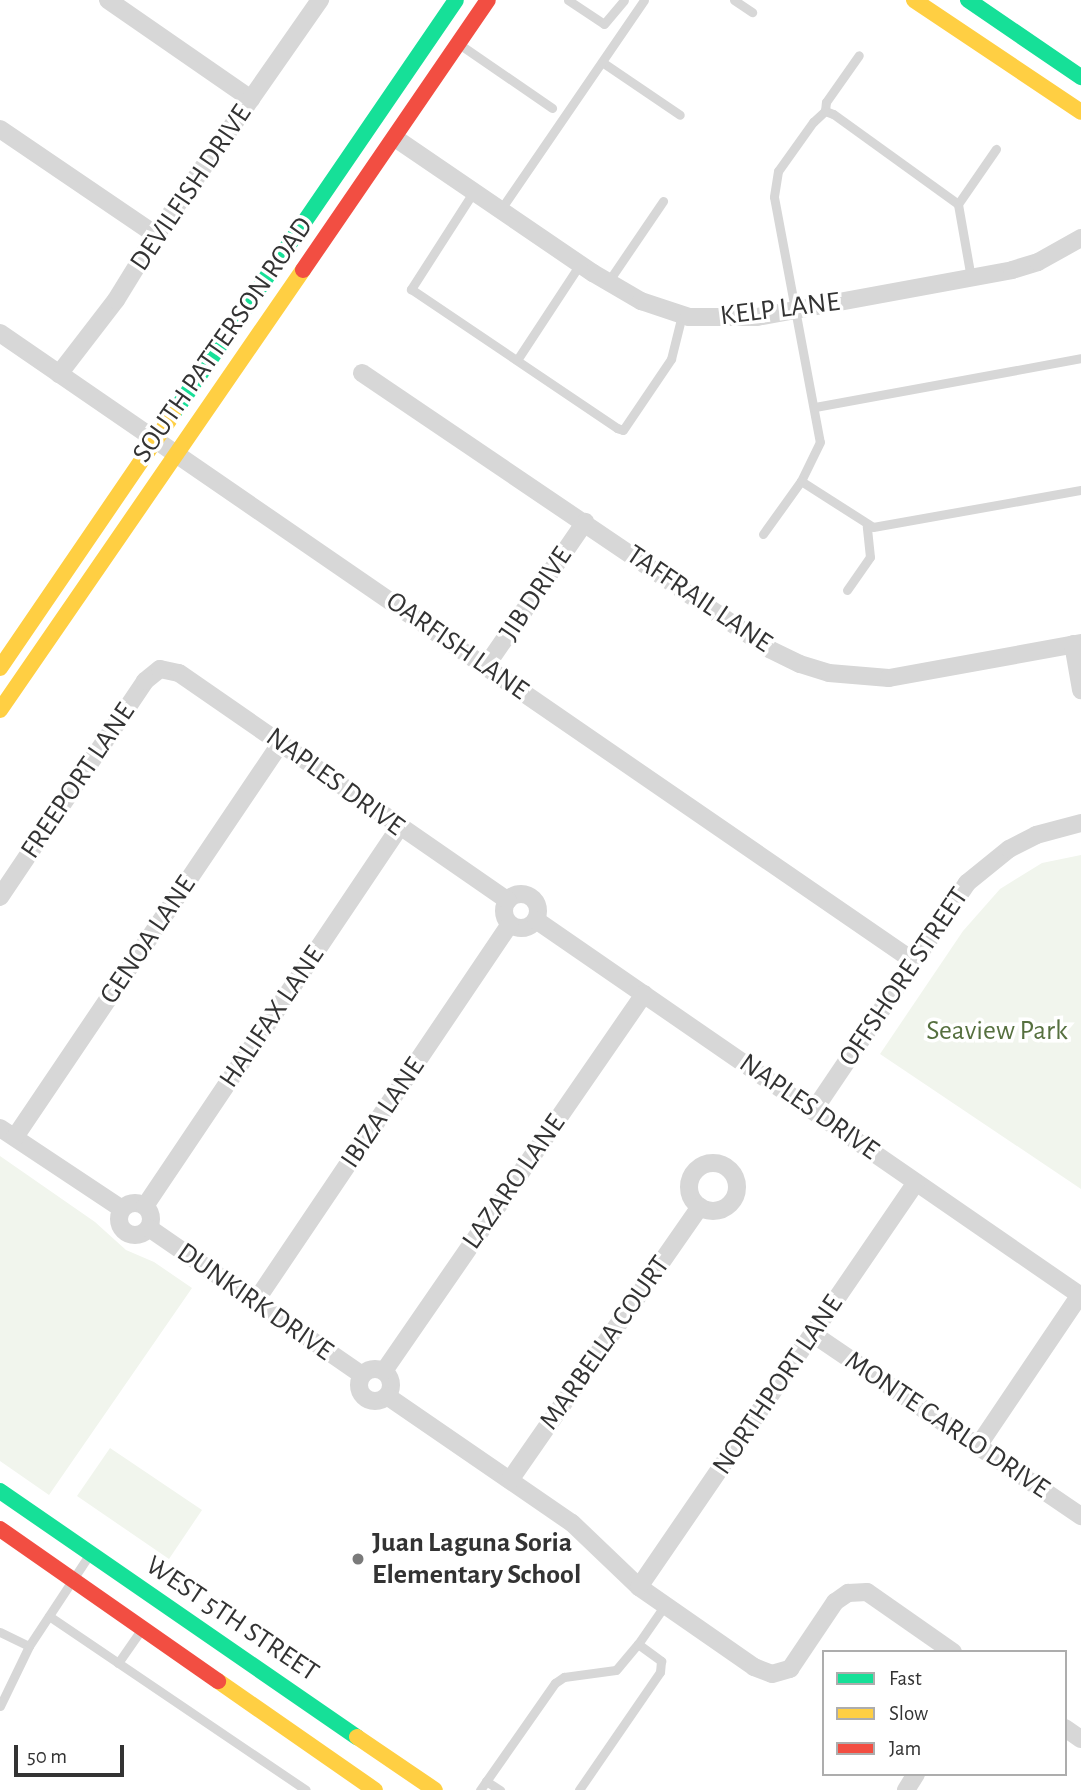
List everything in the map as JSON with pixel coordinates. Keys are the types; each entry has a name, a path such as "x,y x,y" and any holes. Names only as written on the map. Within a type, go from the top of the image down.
{"street":[{"path":"108,0 251,99"},
{"name":"DEVILFISH DRIVE","path":"59,374 116,300 156,235 320,0"},
{"name":"SOUTH PATTERSON ROAD","path":"0,668 456,0"},
{"name":"SOUTH PATTERSON ROAD","path":"0,709 396,138 488,0"},
{"path":"914,0 1081,112"},
{"path":"968,0 1081,77"},
{"path":"0,129 156,235"},
{"name":"KELP LANE","path":"396,138 608,282 641,301 682,315 740,319 971,278 1038,262 1081,238"},
{"name":"OARFISH LANE","path":"0,333 174,456 486,666 912,960"},
{"name":"TAFFRAIL LANE","path":"362,373 769,649 829,673 889,678 1077,644"},
{"name":"JIB DRIVE","path":"486,666 585,522"},
{"path":"1077,644 1081,690"},
{"name":"NAPLES DRIVE","path":"160,669 179,673 508,901"},
{"name":"FREEPORT LANE","path":"0,897 145,681 160,669"},
{"name":"GENOA LANE","path":"7,1133 281,742"},
{"name":"OFFSHORE STREET","path":"814,1110 952,901 987,865 1036,835 1081,823"},
{"name":"HALIFAX LANE","path":"145,1206 399,828"},
{"path":"517,895 528,896 538,909 536,920 521,928 510,924 504,911 508,901 517,895"},
{"name":"NAPLES DRIVE","path":"536,920 1081,1295"},
{"name":"IBIZA LANE","path":"255,1302 510,924"},
{"name":"LAZARO LANE","path":"384,1371 644,994"},
{"path":"7,1133 122,1209"},
{"name":"NORTHPORT LANE","path":"639,1587 916,1183"},
{"path":"130,1203 145,1206 150,1214 149,1228 141,1234 125,1232 119,1224 122,1209 130,1203"},
{"name":"MARBELLA COURT","path":"510,1480 700,1207"},
{"name":"DUNKIRK DRIVE","path":"149,1228 362,1375"},
{"path":"978,1446 1081,1295"},
{"name":"MONTE CARLO DRIVE","path":"813,1334 1081,1516"},
{"path":"370,1369 384,1371 392,1385 387,1396 373,1401 363,1396 359,1386 362,1375 370,1369"},
{"path":"387,1396 572,1523 639,1587 754,1667 772,1674 790,1669 835,1602 848,1593 867,1592 950,1650"},
{"name":"WEST 5TH STREET","path":"0,1491 435,1790"},
{"name":"WEST 5TH STREET","path":"0,1529 375,1790"}],"lane":[{"path":"568,0 604,24 624,0"},
{"path":"501,209 644,0"},
{"path":"734,0 752,12"},
{"path":"459,44 552,108"},
{"path":"763,534 801,481 820,442 774,197 778,171 825,111 826,102 859,55"},
{"path":"602,62 680,115"},
{"path":"825,111 958,204"},
{"path":"971,278 958,204 996,149"},
{"path":"474,191 411,289 623,430 671,359 682,315"},
{"path":"608,282 663,201"},
{"path":"517,360 580,264"},
{"path":"815,407 1081,358"},
{"path":"801,481 867,526 1081,490"},
{"path":"847,590 870,557 867,526"},
{"path":"0,1706 29,1646 90,1554"},
{"path":"480,1790 555,1683 616,1670 665,1605"},
{"path":"49,1616 306,1790"},
{"path":"118,1663 142,1628"},
{"path":"0,1632 29,1646"},
{"path":"579,1790 660,1672 661,1661 638,1644"},
{"path":"486,1781 500,1790"}],"green space":[{"name":"Seaview Park","path":"1081,855 1081,1189 880,1054 963,931 1000,889 1042,863"},
{"path":"0,1156 95,1222 126,1250 154,1262 192,1288 49,1495 0,1461"},
{"path":"110,1448 202,1510 169,1559 77,1496"}],"traffic: fast":[{"path":"173,414 456,0"},
{"path":"968,0 1081,77"},
{"path":"0,1491 357,1737"}],"traffic: slow":[{"path":"914,0 1081,112"},
{"path":"0,710 303,270"},
{"path":"0,668 173,414"},
{"path":"218,1681 375,1790"},
{"path":"357,1737 435,1790"}],"traffic: jam":[{"path":"303,270 488,0"},
{"path":"0,1529 218,1681"}],"place":[{"name":"Juan Laguna Soria Elementary School","path":"358,1559"}]}
